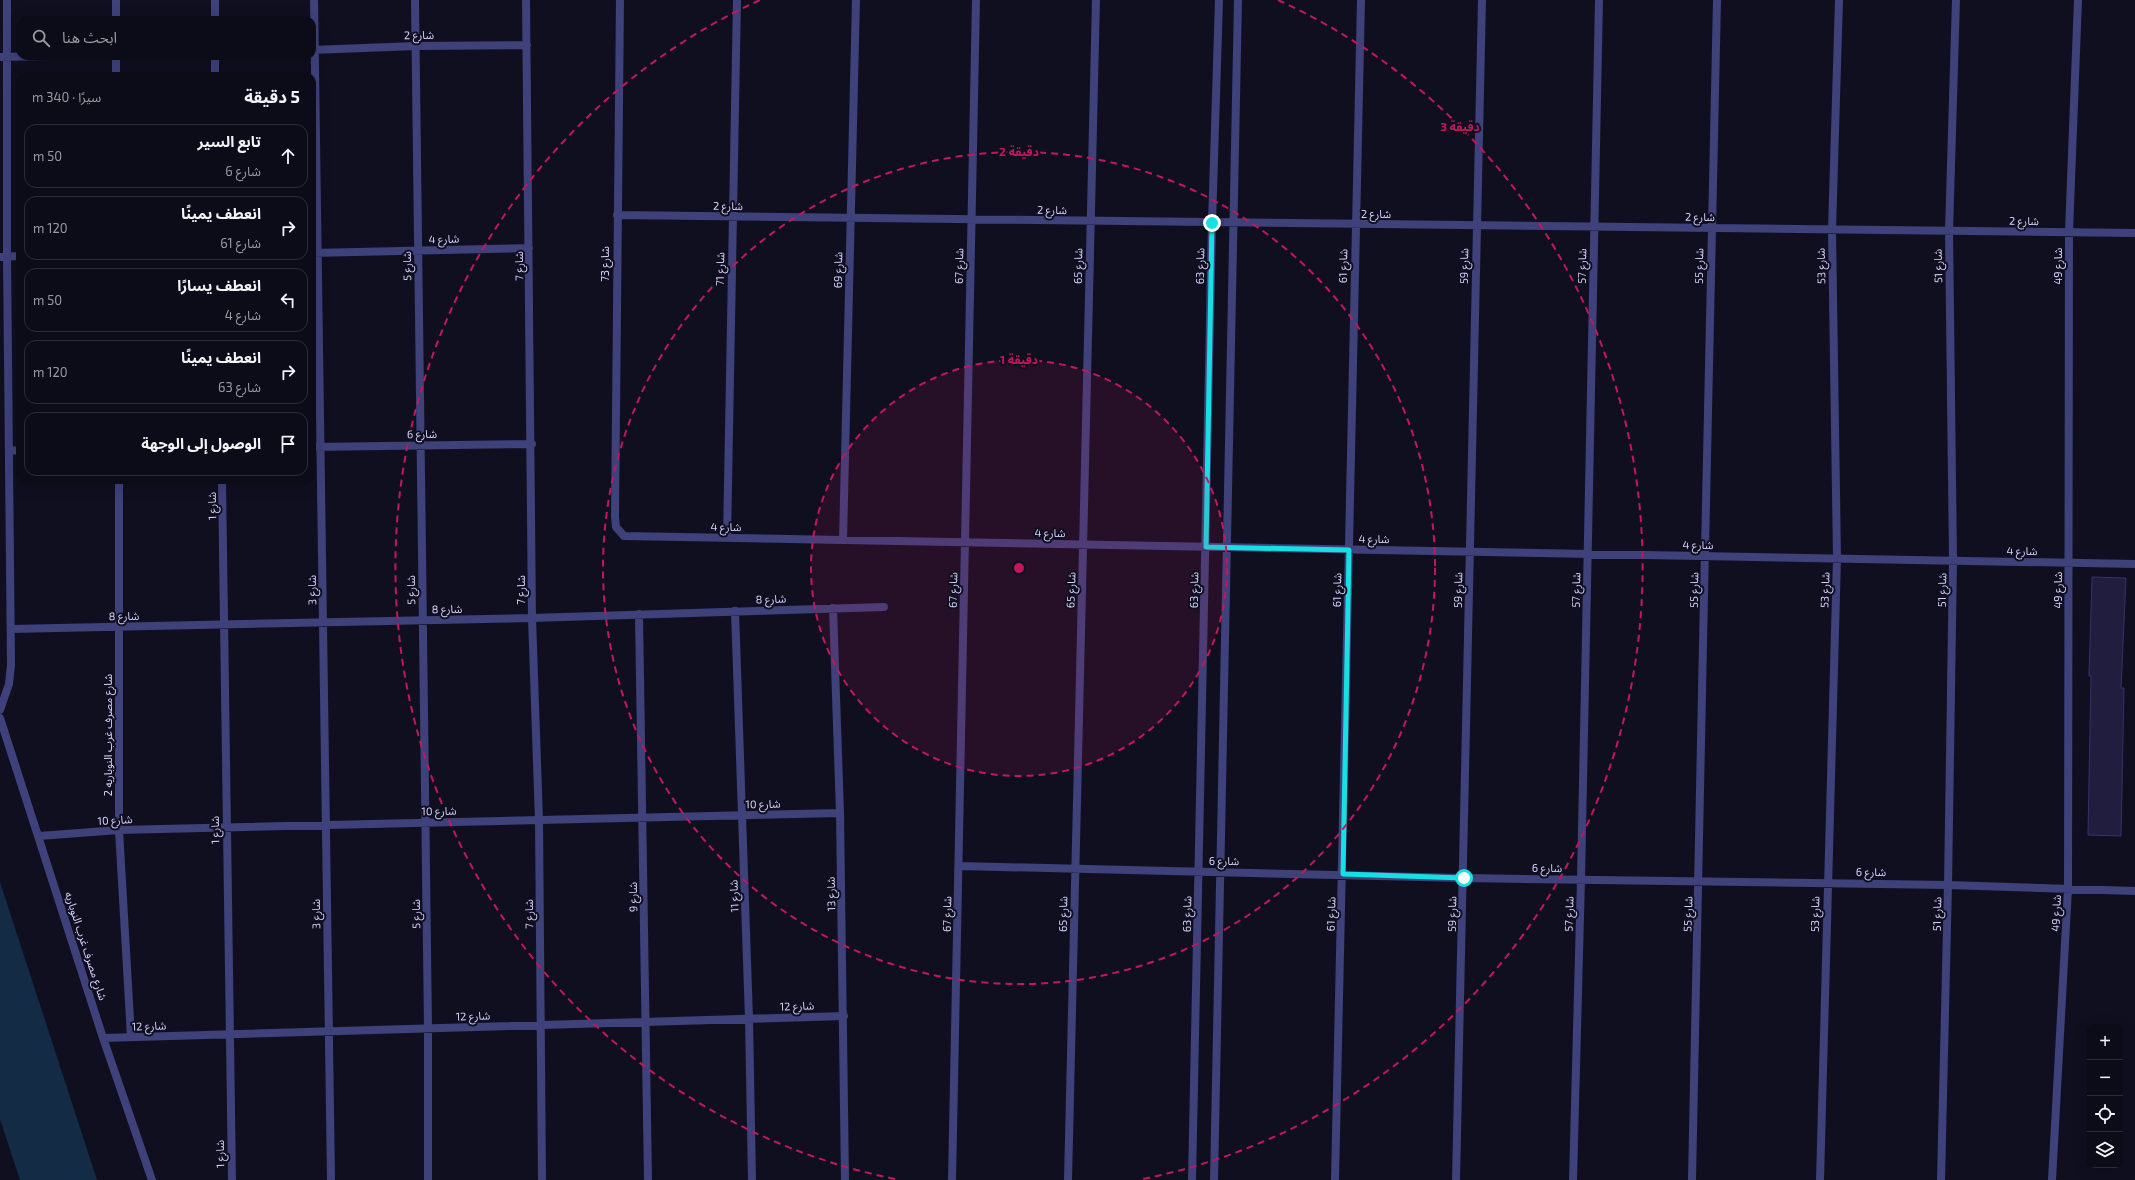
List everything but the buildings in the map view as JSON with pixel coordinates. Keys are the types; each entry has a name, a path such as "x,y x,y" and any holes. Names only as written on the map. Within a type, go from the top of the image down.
{"street":[{"path":"0,710 9,684 11,629 9,450 3,256 4,57 7,0"},
{"path":"116,0 116,16"},
{"path":"215,0 215,16"},
{"name":"شارع 3","path":"314,0 314,16"},
{"name":"شارع 5","path":"415,0 426,823 428,1180"},
{"name":"شارع 7","path":"526,0 532,444 532,618 539,820 542,1025 542,1180"},
{"name":"شارع 73","path":"616,527 616,216 620,0"},
{"name":"شارع 71","path":"727,538 737,0"},
{"name":"شارع 69","path":"843,540 856,0"},
{"name":"شارع 67","path":"952,1180 960,866 970,220 976,0"},
{"name":"شارع 65","path":"1068,1180 1074,869 1096,0"},
{"name":"شارع 63","path":"1192,1180 1212,223 1219,0"},
{"path":"1214,1180 1238,0"},
{"name":"شارع 61","path":"1335,1180 1343,874 1355,225 1361,0"},
{"name":"شارع 59","path":"1456,1180 1464,878 1476,226 1482,0"},
{"name":"شارع 57","path":"1573,1180 1581,879 1599,0"},
{"name":"شارع 55","path":"1692,1180 1700,882 1711,228 1717,0"},
{"name":"شارع 53","path":"1820,1180 1837,558 1832,230 1839,0"},
{"name":"شارع 51","path":"1941,1180 1948,884 1953,561 1949,231 1956,0"},
{"name":"شارع 49","path":"2052,1180 2068,889 2069,232 2078,0"},
{"name":"شارع 2","path":"316,50 415,46 527,45"},
{"path":"4,57 16,57"},
{"path":"116,60 116,72"},
{"path":"215,60 215,72"},
{"name":"شارع 3","path":"313,60 313,72"},
{"name":"شارع 2","path":"616,216 2135,233"},
{"name":"شارع 4","path":"316,253 529,248"},
{"path":"3,256 16,256"},
{"name":"شارع 3","path":"316,285 321,446 331,1180"},
{"name":"شارع 6","path":"316,446 532,444"},
{"path":"9,450 16,450"},
{"name":"شارع مصرف غرب النوباريه 2","path":"119,484 119,830 131,1037"},
{"name":"شارع 1","path":"222,484 232,1180"},
{"name":"شارع 4","path":"616,527 624,536 2135,564"},
{"name":"شارع 8","path":"11,629 532,618 884,607"},
{"name":"شارع 13","path":"833,608 840,813 844,1016 845,1180"},
{"name":"شارع 11","path":"735,611 749,1019 752,1180"},
{"name":"شارع 9","path":"639,614 648,1180"},
{"name":"شارع مصرف غرب النوباريه","path":"0,718 103,1038 152,1180"},
{"name":"شارع 10","path":"39,836 119,830 840,813"},
{"name":"شارع 6","path":"960,866 1464,878 1948,884 2135,891"},
{"name":"شارع 12","path":"103,1038 844,1016"}],"water":[{"path":"0,882 97,1180 20,1180 0,1119"}],"route":[{"path":"1212,223 1206,547 1349,550 1343,874 1464,878"}]}
